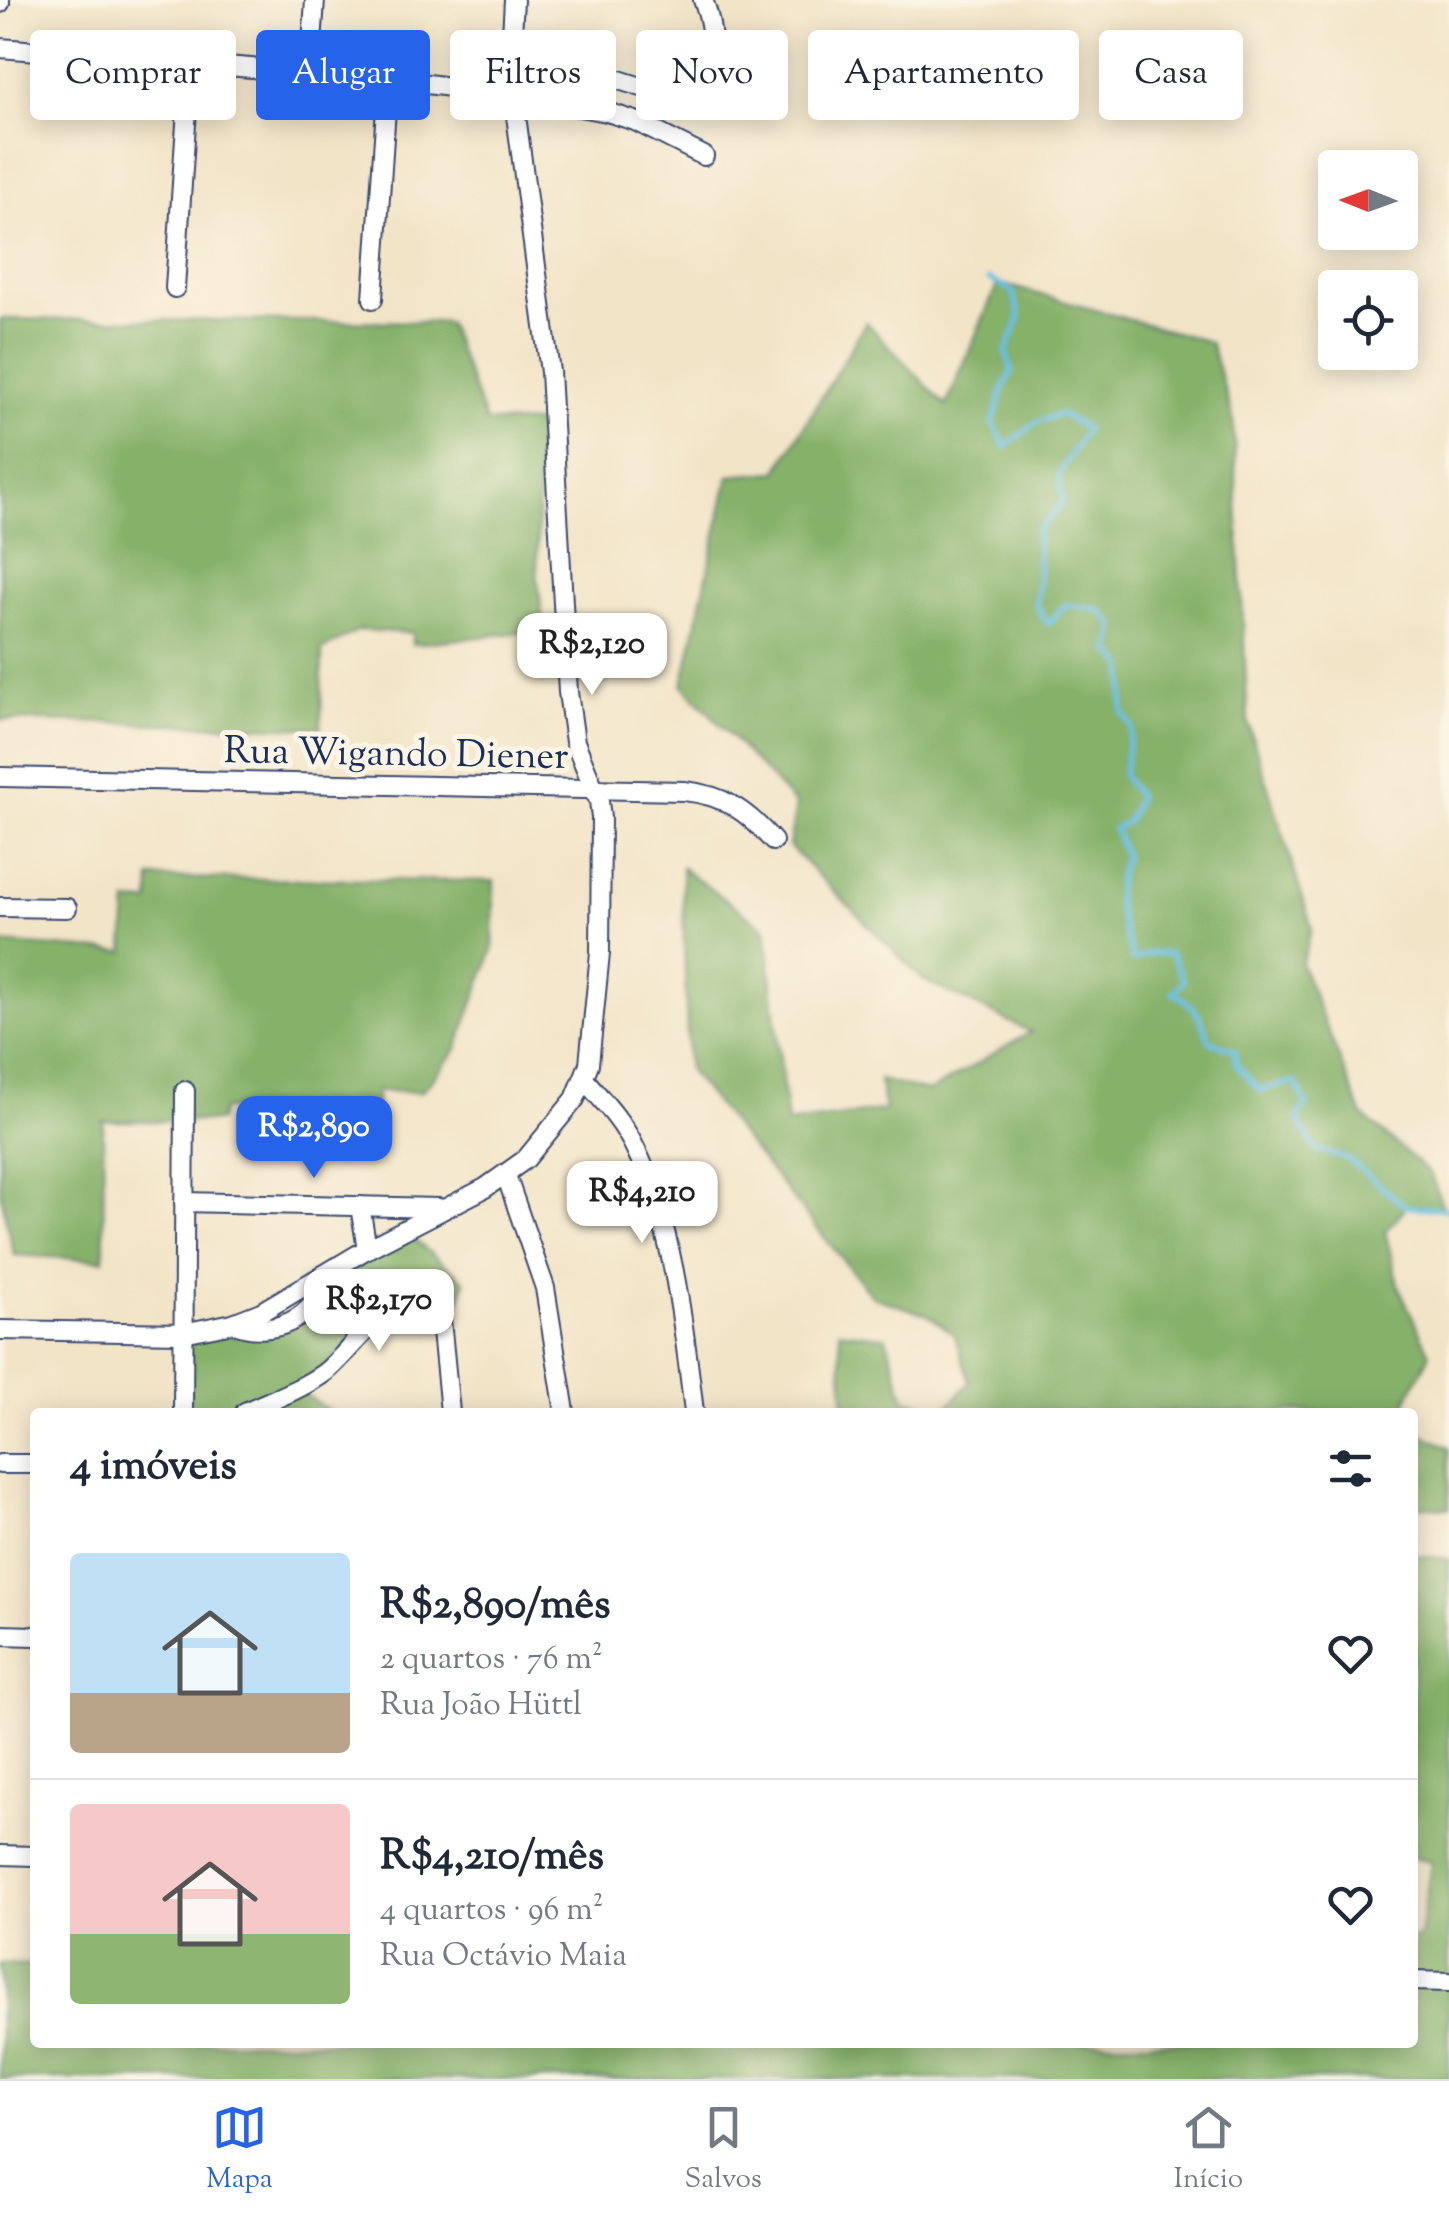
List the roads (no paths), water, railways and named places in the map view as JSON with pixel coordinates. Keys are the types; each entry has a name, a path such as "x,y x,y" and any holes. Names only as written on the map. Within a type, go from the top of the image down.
{"street":[{"path":"313,30 315,0"},
{"path":"512,30 514,0"},
{"path":"616,78 668,93 698,91 707,84 712,69 712,26 703,0"},
{"path":"0,48 30,51"},
{"path":"616,115 704,156"},
{"path":"175,288 186,120"},
{"path":"374,299 385,120"},
{"path":"0,1330 183,1333 234,1323 260,1312 367,1249 506,1176 558,1122 584,1080 598,992 601,818 576,742 570,708 550,372 516,120"},
{"name":"Rua Wigando Diener","path":"0,777 668,789 711,795 740,808 773,840"},
{"path":"0,907 68,908"},
{"path":"584,1080 622,1126 645,1170 672,1273 693,1408"},
{"path":"183,1408 185,1091"},
{"path":"506,1176 545,1288 565,1408"},
{"path":"184,1202 444,1208"},
{"path":"360,1206 367,1249"},
{"path":"253,1408 319,1376 350,1351 392,1304 413,1296 424,1297 440,1310 450,1408"},
{"path":"0,1464 30,1464"},
{"path":"0,1635 30,1636"},
{"path":"0,1856 30,1856"},
{"path":"1418,1981 1449,1982"}],"waterway":[{"path":"989,279 1013,291 1020,318 1006,352 1012,372 993,423 1006,447 1035,423 1061,414 1086,429 1059,475 1063,502 1037,531 1036,605 1048,624 1065,605 1098,609 1115,625 1110,651 1125,666 1123,712 1132,727 1123,776 1138,796 1128,821 1114,829 1125,856 1118,884 1118,908 1133,960 1151,953 1171,954 1184,981 1173,993 1197,1013 1209,1041 1235,1050 1236,1064 1259,1090 1295,1082 1307,1105 1297,1119 1316,1149 1349,1160 1406,1207 1449,1209"}]}
